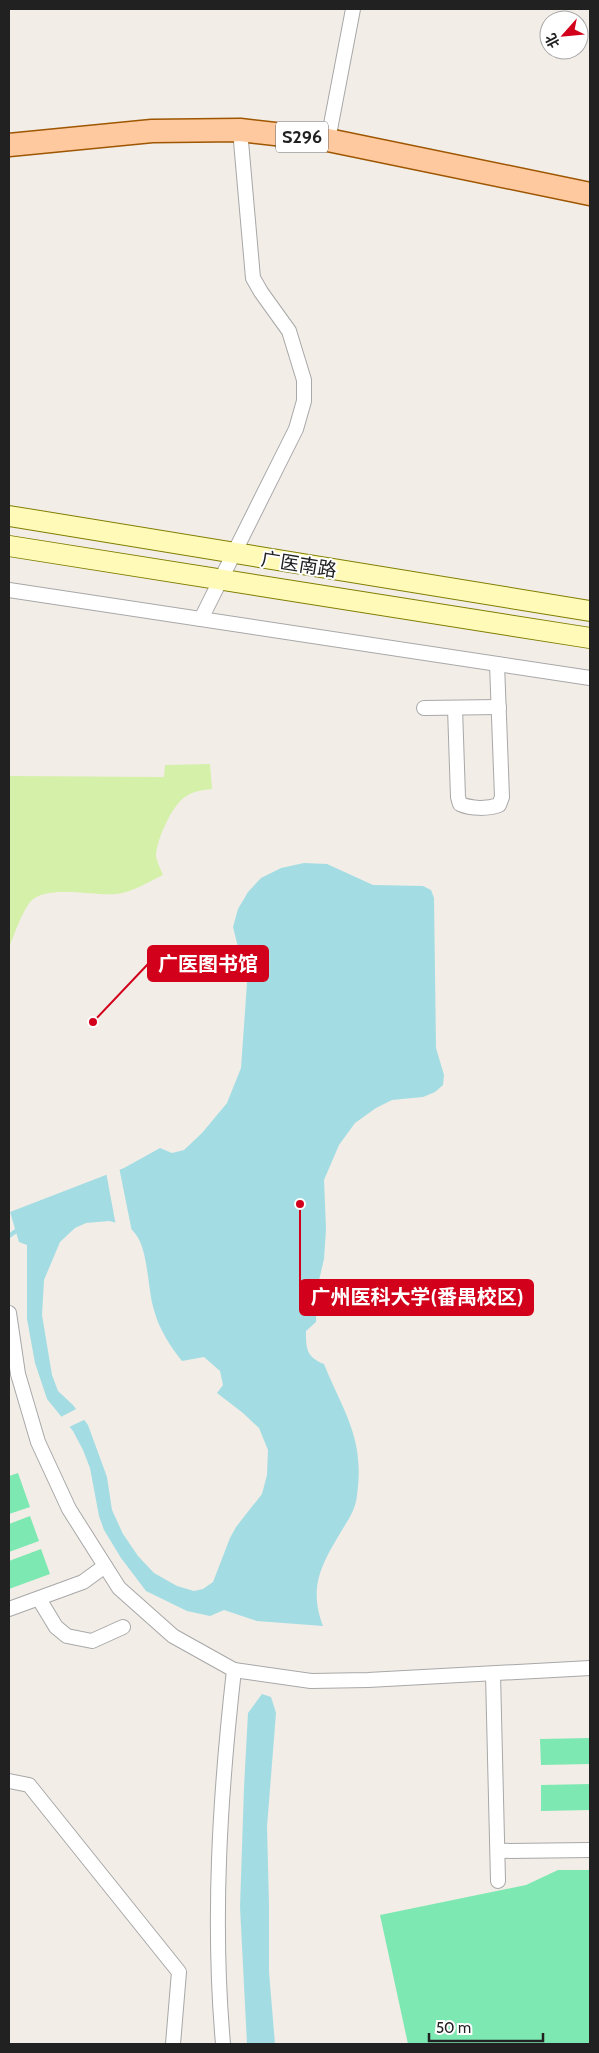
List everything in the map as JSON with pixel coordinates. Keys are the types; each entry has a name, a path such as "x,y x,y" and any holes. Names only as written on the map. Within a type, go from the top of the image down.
{"main road":[{"name":"S296","path":"9,145 152,131 240,130 328,140 590,194"}],"street":[{"path":"328,140 353,9"},
{"path":"201,619 296,429 304,401 304,380 289,331 260,292 253,278 240,130"},
{"name":"广医南路","path":"9,516 590,611"},
{"name":"广医南路","path":"9,546 590,638"},
{"path":"9,590 590,678"},
{"path":"455,708 458,797 460,804 468,807 490,808 499,805 502,797 497,664"},
{"path":"424,708 499,707"},
{"path":"9,1313 18,1374 38,1442 69,1509 119,1588 173,1636 234,1670 311,1681 368,1680 590,1668"},
{"path":"9,1609 82,1582 105,1566"},
{"path":"39,1599 56,1627 68,1636 92,1642 124,1627"},
{"path":"223,2044 219,2001 217,1888 224,1754 234,1670"},
{"path":"493,1674 498,1881"},
{"path":"9,1781 29,1785 179,1972 173,2044"},
{"path":"498,1851 590,1850"}],"green space":[{"path":"210,764 212,789 195,792 180,801 170,815 162,833 156,856 163,875 122,893 58,892 47,893 37,897 30,902 24,912 9,947 9,776 164,777 165,765"},
{"path":"18,1473 30,1507 9,1514 9,1476"},
{"path":"30,1516 39,1541 9,1552 9,1524"},
{"path":"41,1549 50,1574 9,1589 9,1561"},
{"path":"590,1738 590,1764 541,1765 540,1739"},
{"path":"590,1784 590,1810 541,1811 541,1785"},
{"path":"558,1870 590,1870 590,2044 408,2044 380,1915 526,1885"}],"water":[{"path":"304,863 327,864 373,885 423,886 431,890 434,898 436,1048 444,1075 443,1085 435,1092 423,1097 392,1100 376,1108 355,1123 339,1145 324,1180 326,1229 324,1259 317,1289 316,1322 306,1331 306,1342 310,1355 324,1364 351,1427 358,1458 359,1475 354,1509 328,1554 319,1576 317,1599 323,1626 257,1621 224,1610 210,1616 187,1611 146,1591 121,1558 104,1530 99,1516 90,1468 83,1450 73,1431 47,1399 35,1363 27,1319 27,1245 19,1242 10,1212 124,1168 160,1148 172,1153 184,1150 202,1133 227,1103 241,1068 247,983 233,927 238,909 248,892 261,878 281,868","holes":["109,1221 129,1228 139,1239 145,1258 156,1317 173,1349 182,1361 204,1357 220,1371 223,1385 217,1393 259,1428 268,1450 267,1475 262,1494 236,1527 213,1582 203,1589 194,1591 177,1586 154,1573 138,1556 123,1534 112,1510 107,1477 88,1425 73,1405 58,1391 52,1375 42,1315 44,1280 60,1242 75,1228 86,1223"]},
{"path":"262,1694 271,1697 276,1713 267,1827 269,1972 275,2044 247,2044 240,1907 244,1787 248,1713"}],"pier":[{"path":"119,1167 132,1232 116,1226 106,1172"},
{"path":"78,1408 86,1419 67,1428 59,1418"}],"waterway":[{"path":"9,1236 16,1231"}],"place":[{"name":"广医图书馆","path":"93,1022"},
{"name":"广州医科大学(番禺校区)","path":"300,1204"}]}
